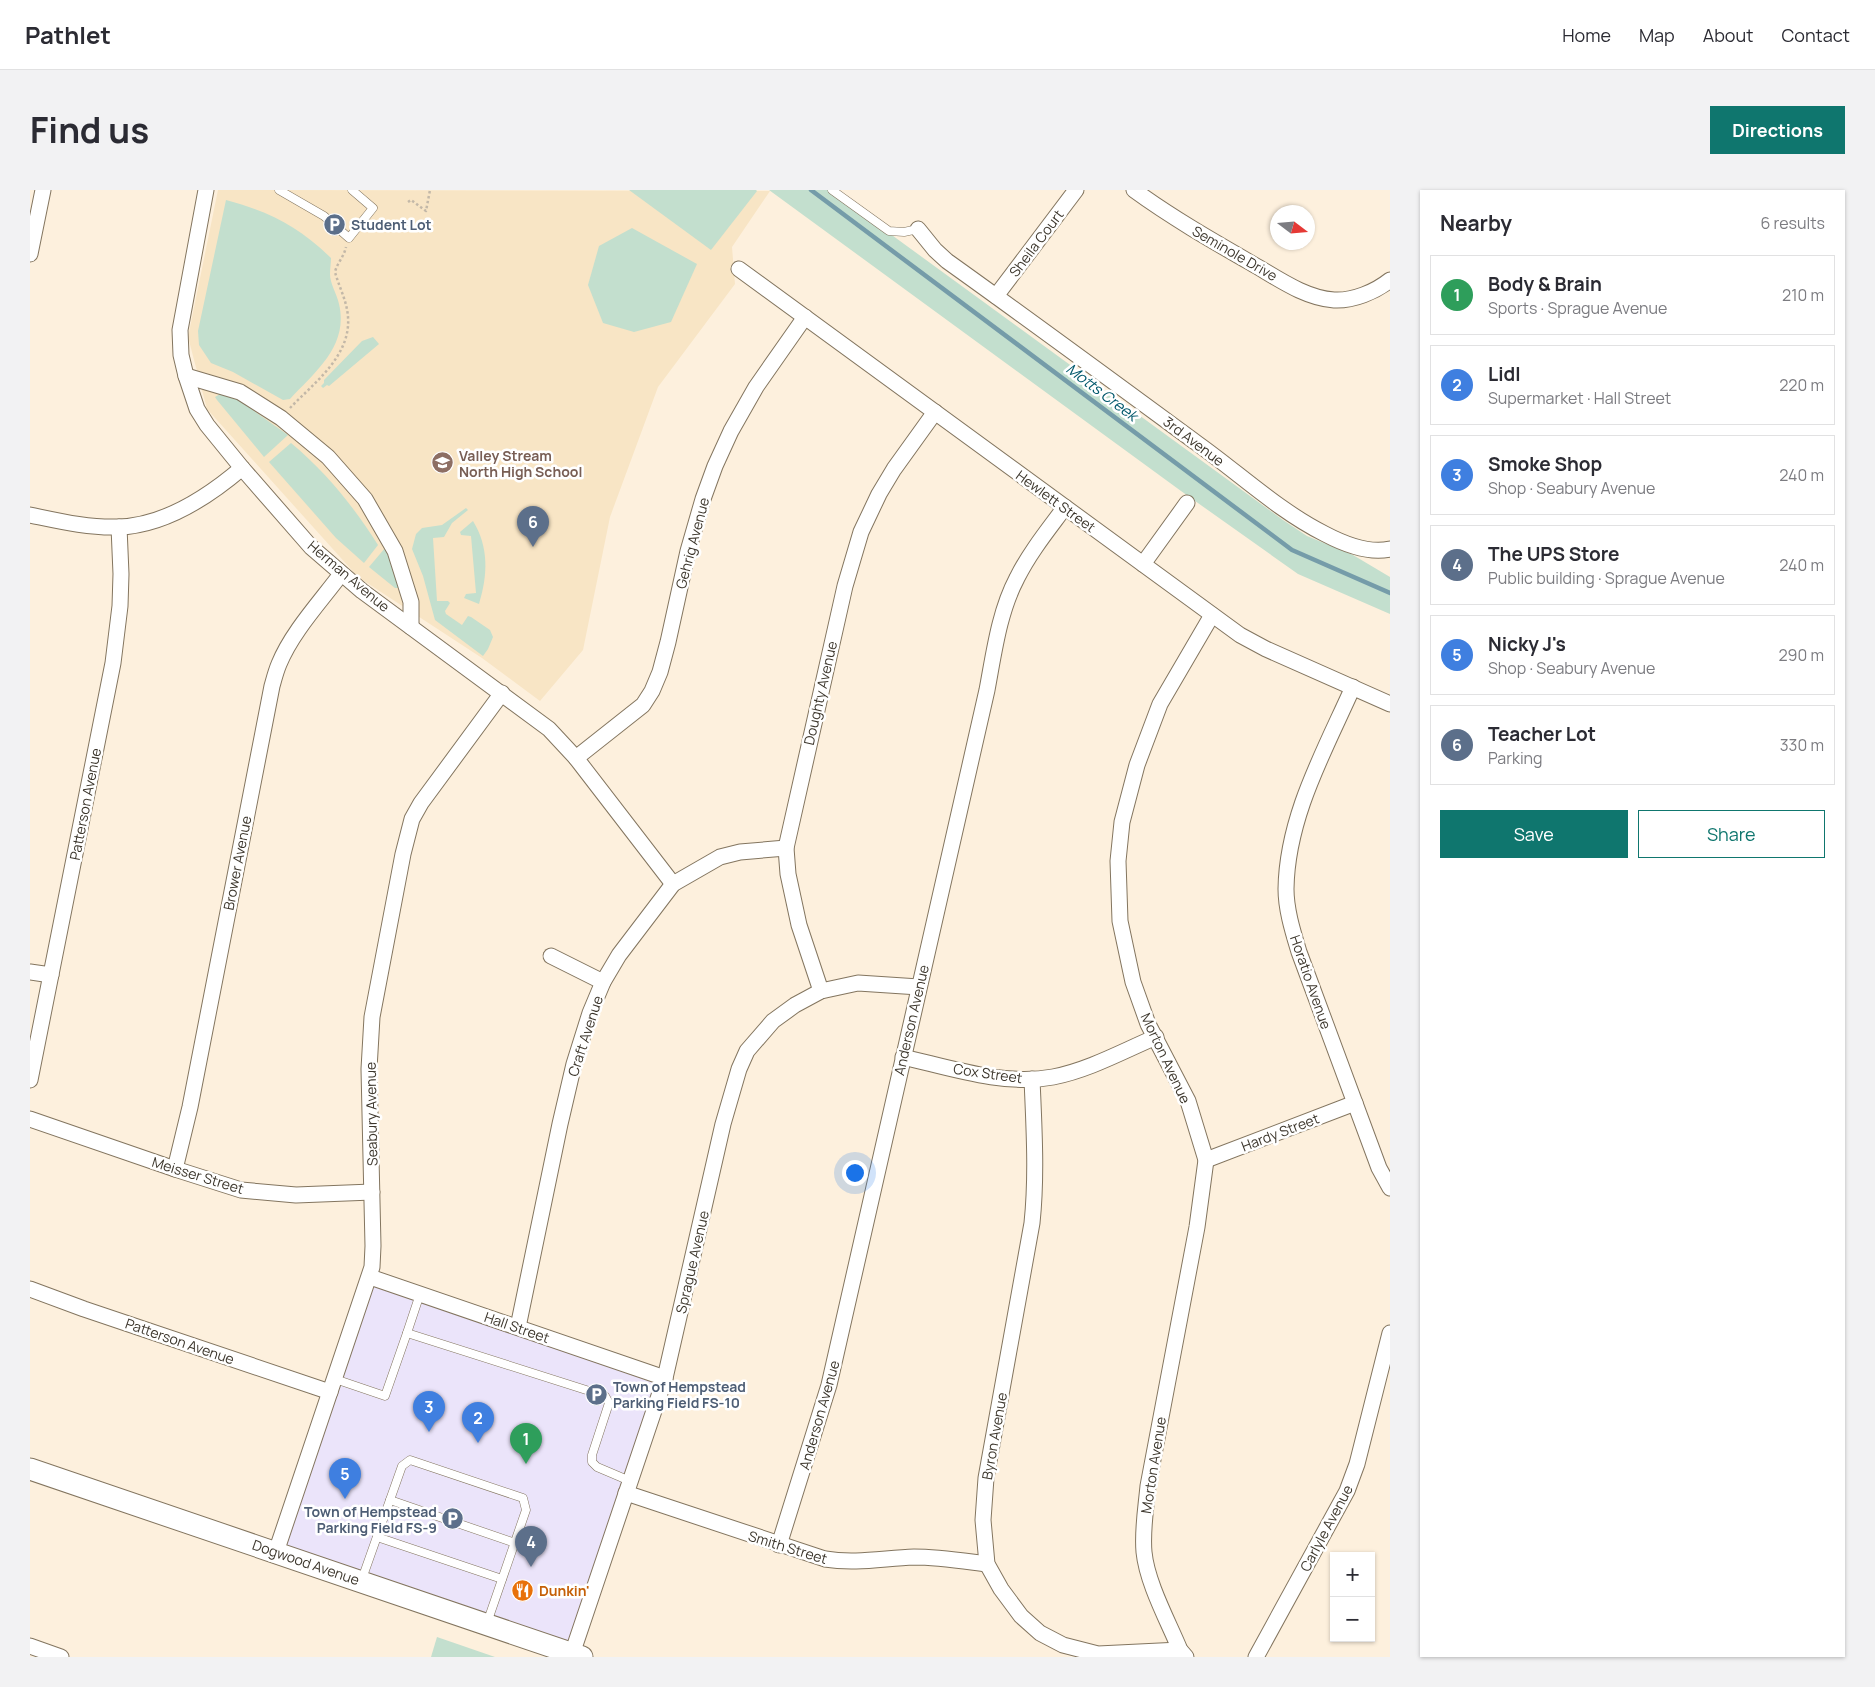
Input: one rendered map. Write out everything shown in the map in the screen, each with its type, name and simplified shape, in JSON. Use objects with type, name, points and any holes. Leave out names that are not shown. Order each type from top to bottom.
[{"type":"street","points":[[30,254],[43,190]]},
{"type":"street","name":"Herman Avenue","points":[[206,190],[180,330],[186,376],[197,409],[207,426],[311,547],[341,574],[549,729],[576,758],[673,884]]},
{"type":"street","name":"Sheila Court","points":[[996,296],[1076,190]]},
{"type":"street","name":"Seminole Drive","points":[[1141,192],[1186,226],[1296,289],[1318,297],[1343,300],[1368,294],[1390,280]]},
{"type":"street","name":"3rd Avenue","points":[[918,229],[935,250],[947,261],[1200,445],[1292,515],[1324,534],[1346,544],[1365,550],[1390,549]]},
{"type":"street","name":"Hewlett Street","points":[[739,269],[1240,635],[1266,649],[1390,704]]},
{"type":"street","name":"Gehrig Avenue","points":[[576,758],[643,706],[652,691],[660,672],[668,642],[688,551],[715,466],[731,431],[756,387],[805,317]]},
{"type":"street","points":[[186,376],[240,392],[280,418],[328,457],[364,499],[395,551],[411,602],[411,627]]},
{"type":"street","name":"Doughty Avenue","points":[[822,991],[799,925],[791,891],[786,848],[845,586],[862,532],[879,494],[894,469],[935,412]]},
{"type":"street","points":[[30,515],[70,523],[119,527],[144,523],[181,509],[221,486],[242,468]]},
{"type":"street","points":[[1143,564],[1187,503]]},
{"type":"street","name":"Anderson Avenue","points":[[779,1545],[829,1386],[999,630],[1021,571],[1065,507]]},
{"type":"street","name":"Patterson Avenue","points":[[30,1080],[113,663],[121,590],[119,527]]},
{"type":"street","name":"Brower Avenue","points":[[175,1169],[190,1107],[272,686],[285,651],[341,574]]},
{"type":"street","name":"Morton Avenue","points":[[1183,1654],[1149,1574],[1144,1552],[1144,1518],[1148,1486],[1197,1227],[1206,1160],[1188,1101],[1148,1024],[1133,982],[1120,921],[1118,861],[1122,822],[1137,765],[1160,704],[1212,615]]},
{"type":"street","name":"Horatio Avenue","points":[[1353,688],[1303,801],[1290,843],[1286,890],[1290,921],[1299,952],[1379,1168],[1390,1188]]},
{"type":"street","name":"Seabury Avenue","points":[[276,1552],[370,1277],[373,1246],[369,1069],[372,1017],[402,854],[412,819],[421,803],[502,693]]},
{"type":"street","name":"Craft Avenue","points":[[518,1327],[574,1064],[590,1013],[603,982],[619,954],[673,884],[720,857],[740,852],[786,848]]},
{"type":"street","points":[[551,956],[603,982]]},
{"type":"street","points":[[30,972],[51,975]]},
{"type":"street","name":"Sprague Avenue","points":[[575,1656],[628,1487],[665,1378],[723,1124],[739,1068],[747,1051],[773,1021],[795,1005],[822,991],[858,983],[919,986]]},
{"type":"street","name":"Cox Street","points":[[903,1058],[986,1076],[1032,1079],[1054,1077],[1073,1072],[1156,1037]]},
{"type":"street","name":"Byron Avenue","points":[[1032,1079],[1035,1191],[1032,1223],[986,1478],[983,1520],[987,1564],[1021,1616],[1040,1633],[1054,1640],[1098,1654],[1183,1654]]},
{"type":"street","name":"Hardy Street","points":[[1206,1160],[1355,1103]]},
{"type":"street","name":"Meisser Street","points":[[30,1120],[241,1190],[296,1195],[372,1192]]},
{"type":"street","name":"Hall Street","points":[[370,1277],[665,1378]]},
{"type":"street","name":"Patterson Avenue","points":[[30,1289],[84,1309],[333,1385]]},
{"type":"street","name":"Carlyle Avenue","points":[[1256,1657],[1347,1491],[1357,1464],[1390,1333]]},
{"type":"street","name":"Dogwood Avenue","points":[[30,1469],[575,1656]]},
{"type":"street","name":"Smith Street","points":[[628,1487],[779,1545],[825,1559],[838,1561],[878,1561],[914,1557],[987,1564]]},
{"type":"street","points":[[30,1646],[61,1657]]},
{"type":"lane","points":[[279,190],[324,216],[348,238],[372,208],[352,190]]},
{"type":"lane","points":[[832,190],[890,231],[904,232],[918,229]]},
{"type":"lane","points":[[333,1385],[385,1396],[420,1294]]},
{"type":"lane","points":[[407,1333],[605,1396],[609,1403],[592,1455],[592,1462],[628,1487]]},
{"type":"lane","points":[[361,1581],[402,1466],[410,1460],[523,1498],[526,1510],[486,1624]]},
{"type":"lane","points":[[390,1500],[515,1543]]},
{"type":"lane","points":[[376,1537],[502,1579]]},
{"type":"path","points":[[408,202],[411,200],[426,210],[430,190]]},
{"type":"path","points":[[280,418],[338,358],[344,345],[348,317],[335,272],[337,265],[344,257],[348,238]]},
{"type":"shaded area","name":"Valley Stream North High School","points":[[218,190],[770,191],[732,247],[735,284],[658,387],[610,517],[583,650],[540,701],[482,658],[358,577],[207,409],[188,337]]},
{"type":"shaded area","points":[[370,1277],[663,1377],[572,1648],[277,1547]]},
{"type":"green space","points":[[629,190],[756,190],[757,191],[711,250]]},
{"type":"green space","points":[[769,190],[830,190],[1283,520],[1307,536],[1353,555],[1390,577],[1390,614],[1298,574],[1181,491]]},
{"type":"green space","points":[[226,200],[270,215],[283,222],[319,247],[331,258],[330,278],[337,296],[341,319],[339,333],[328,357],[290,399],[283,400],[233,372],[211,363],[199,345],[198,331]]},
{"type":"green space","points":[[632,228],[697,264],[671,322],[634,332],[603,323],[588,285],[599,246]]},
{"type":"green space","points":[[373,337],[379,344],[329,386],[327,385],[323,388],[321,386],[324,380],[362,341]]},
{"type":"green space","points":[[222,393],[233,396],[288,435],[264,457],[215,397]]},
{"type":"green space","points":[[291,443],[339,491],[378,545],[364,563],[336,538],[269,462]]},
{"type":"green space","points":[[466,508],[468,510],[452,523],[444,537],[433,538],[437,601],[448,601],[450,603],[445,611],[446,614],[462,625],[468,616],[490,630],[493,637],[483,656],[435,620],[423,576],[412,549],[416,534],[422,528],[442,525]]},
{"type":"green space","points":[[473,521],[482,541],[485,561],[484,582],[479,604],[464,598],[466,594],[476,593],[471,536],[461,535],[460,532]]},
{"type":"green space","points":[[385,548],[402,580],[399,588],[395,588],[369,567]]},
{"type":"green space","points":[[437,1637],[495,1657],[431,1657]]},
{"type":"waterway","name":"Motts Creek","points":[[811,190],[1292,550],[1390,593]]},
{"type":"place","name":"Student Lot","points":[[335,224]]},
{"type":"place","name":"Valley Stream North High School","points":[[443,463]]},
{"type":"place","name":"Teacher Lot","points":[[533,547]]},
{"type":"place","name":"Town of Hempstead Parking Field FS-10","points":[[597,1394]]},
{"type":"place","name":"Smoke Shop","points":[[429,1432]]},
{"type":"place","name":"Lidl","points":[[478,1443]]},
{"type":"place","name":"Body & Brain","points":[[526,1464]]},
{"type":"place","name":"Nicky J's","points":[[345,1499]]},
{"type":"place","name":"Town of Hempstead Parking Field FS-9","points":[[453,1519]]},
{"type":"place","name":"The UPS Store","points":[[531,1567]]},
{"type":"place","name":"Dunkin'","points":[[523,1590]]}]
